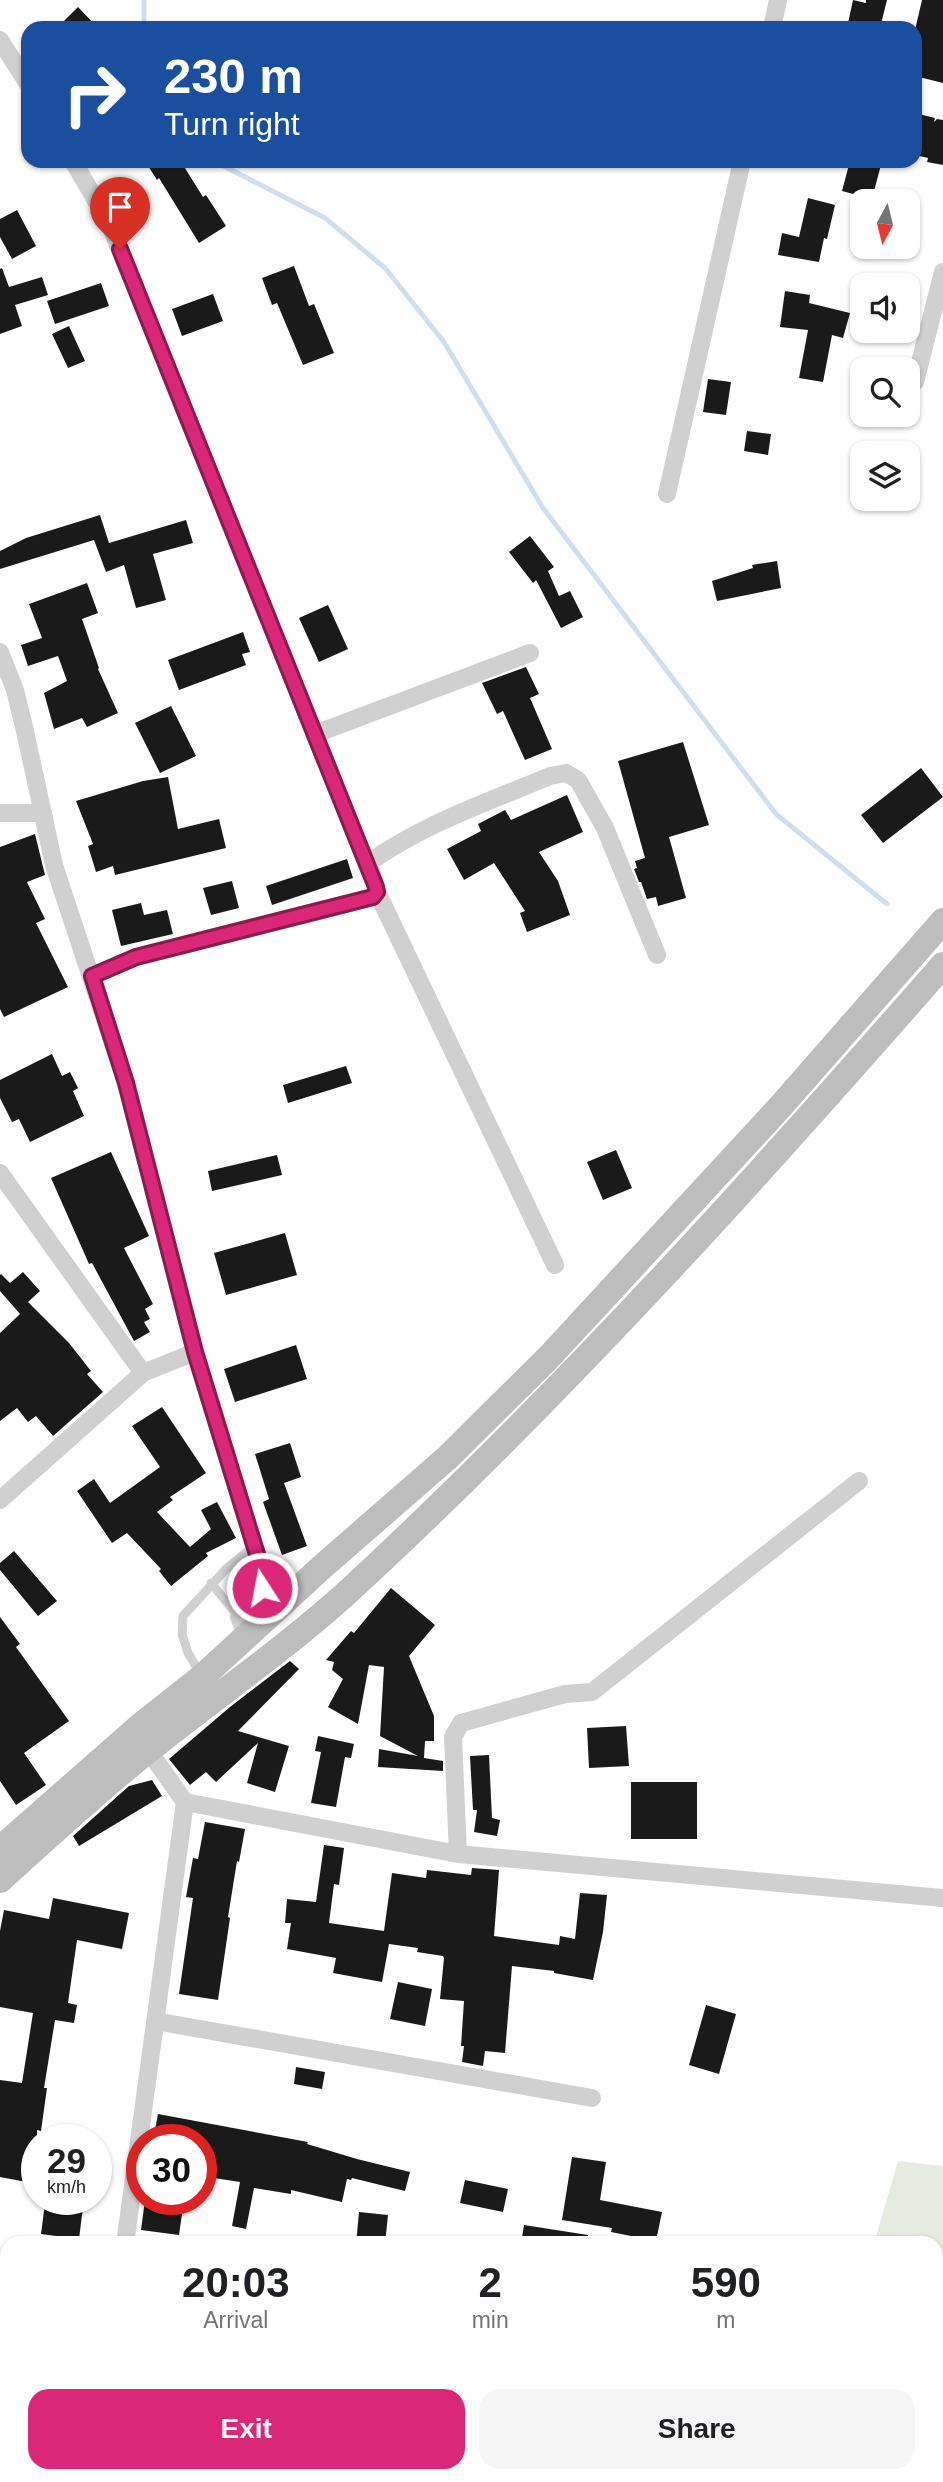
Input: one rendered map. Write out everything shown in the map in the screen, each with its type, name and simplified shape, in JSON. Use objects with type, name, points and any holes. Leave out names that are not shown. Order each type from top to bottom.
[{"type":"main road","points":[[0,1849],[140,1726],[202,1677],[242,1626],[447,1458],[549,1357],[780,1107],[943,921]]},
{"type":"main road","points":[[0,1880],[148,1750],[254,1671],[348,1591],[467,1479],[570,1377],[802,1126],[943,965]]},
{"type":"street","points":[[774,21],[778,0]]},
{"type":"street","points":[[0,40],[21,73]]},
{"type":"street","points":[[77,168],[110,225],[377,892],[555,1265]]},
{"type":"street","points":[[667,494],[740,168]]},
{"type":"street","points":[[920,362],[943,272]]},
{"type":"street","points":[[0,652],[15,690],[54,865],[126,1083],[195,1352],[263,1574],[262,1588],[244,1607],[242,1626]]},
{"type":"street","points":[[315,734],[530,653]]},
{"type":"street","points":[[368,864],[432,825],[550,776],[566,773],[578,780],[605,828],[657,955]]},
{"type":"street","points":[[0,813],[43,813]]},
{"type":"street","points":[[92,976],[136,957],[373,897],[377,892]]},
{"type":"street","points":[[0,1173],[143,1373]]},
{"type":"street","points":[[0,1500],[143,1373],[195,1352]]},
{"type":"street","points":[[458,1854],[453,1737],[461,1723],[565,1694],[592,1692],[859,1481]]},
{"type":"street","points":[[126,2236],[185,1802],[148,1750]]},
{"type":"street","points":[[185,1802],[458,1854],[943,1898]]},
{"type":"street","points":[[155,2021],[592,2098]]},
{"type":"lane","points":[[202,1677],[188,1653],[182,1634],[183,1616],[211,1583],[253,1547]]},
{"type":"lane","points":[[211,1583],[242,1626]]},
{"type":"shaded area","points":[[898,2161],[943,2166],[943,2236],[876,2236]]},
{"type":"building","points":[[853,0],[866,3],[866,0],[887,0],[882,21],[848,21]]},
{"type":"building","points":[[922,0],[943,0],[943,83],[922,78],[922,21],[917,21]]},
{"type":"building","points":[[78,7],[91,21],[64,21]]},
{"type":"building","points":[[922,115],[935,118],[934,122],[937,119],[943,120],[943,165],[927,162],[928,158],[922,157]]},
{"type":"building","points":[[149,168],[185,168],[226,226],[199,243],[159,178],[157,180]]},
{"type":"building","points":[[848,168],[880,168],[875,189],[850,189],[850,193],[842,191]]},
{"type":"building","points":[[808,198],[835,205],[819,262],[778,255],[782,233],[799,237]]},
{"type":"building","points":[[17,210],[36,246],[12,259],[0,237],[0,219]]},
{"type":"building","points":[[294,266],[309,306],[314,304],[334,353],[303,365],[277,303],[272,305],[262,278]]},
{"type":"building","points":[[2,268],[9,287],[42,277],[48,295],[15,305],[22,326],[0,334],[0,269]]},
{"type":"building","points":[[101,283],[109,306],[55,324],[47,301]]},
{"type":"building","points":[[785,291],[810,295],[809,303],[850,313],[843,338],[832,335],[823,382],[799,378],[808,330],[780,327]]},
{"type":"building","points":[[213,294],[223,321],[182,336],[172,309]]},
{"type":"building","points":[[69,326],[85,361],[68,368],[52,334]]},
{"type":"building","points":[[708,379],[731,382],[726,415],[703,412]]},
{"type":"building","points":[[747,431],[771,434],[768,455],[744,451]]},
{"type":"building","points":[[100,515],[109,543],[186,520],[193,543],[153,554],[166,600],[136,608],[124,565],[106,572],[94,540],[0,569],[0,551],[26,538]]},
{"type":"building","points":[[530,536],[554,567],[548,571],[559,596],[570,591],[583,617],[561,628],[536,580],[533,583],[509,552]]},
{"type":"building","points":[[777,561],[781,588],[717,601],[712,581],[753,568],[752,565]]},
{"type":"building","points":[[87,583],[98,613],[82,619],[98,669],[118,713],[87,727],[82,718],[54,729],[44,693],[67,681],[58,656],[28,666],[21,645],[42,638],[29,604]]},
{"type":"building","points":[[328,605],[348,649],[319,662],[299,618]]},
{"type":"building","points":[[243,632],[250,652],[242,654],[246,665],[179,690],[168,660]]},
{"type":"building","points":[[526,667],[539,694],[530,698],[552,749],[525,760],[503,711],[497,714],[482,683]]},
{"type":"building","points":[[171,706],[196,756],[160,773],[135,723]]},
{"type":"building","points":[[683,742],[709,825],[669,837],[686,898],[658,906],[656,897],[647,899],[634,869],[637,868],[635,861],[645,858],[618,761]]},
{"type":"building","points":[[921,768],[943,797],[883,843],[861,815]]},
{"type":"building","points":[[168,777],[178,829],[219,819],[226,848],[115,875],[113,866],[96,872],[88,846],[93,844],[76,801],[143,781]]},
{"type":"building","points":[[567,795],[583,832],[539,852],[558,881],[570,915],[527,932],[520,913],[525,911],[494,863],[464,880],[447,849],[481,831],[478,824],[505,810],[511,820]]},
{"type":"building","points":[[35,834],[45,875],[27,882],[45,919],[36,923],[68,987],[4,1017],[0,1009],[0,847]]},
{"type":"building","points":[[347,859],[353,878],[272,905],[266,886]]},
{"type":"building","points":[[232,881],[239,908],[211,915],[203,888]]},
{"type":"building","points":[[141,903],[144,915],[167,910],[173,934],[121,946],[112,910]]},
{"type":"building","points":[[52,1054],[62,1076],[70,1072],[78,1088],[73,1091],[84,1116],[30,1142],[19,1119],[12,1122],[0,1098],[0,1080]]},
{"type":"building","points":[[346,1066],[352,1083],[288,1103],[283,1085]]},
{"type":"building","points":[[616,1150],[632,1188],[603,1200],[587,1162]]},
{"type":"building","points":[[111,1152],[149,1236],[124,1248],[153,1304],[145,1309],[150,1319],[144,1322],[150,1332],[134,1341],[92,1263],[89,1264],[51,1178]]},
{"type":"building","points":[[277,1155],[282,1175],[212,1191],[208,1171]]},
{"type":"building","points":[[285,1233],[297,1275],[226,1295],[214,1253]]},
{"type":"building","points":[[23,1272],[40,1291],[28,1302],[69,1343],[91,1371],[87,1374],[103,1392],[53,1436],[36,1416],[28,1422],[17,1408],[0,1421],[0,1333],[20,1314],[0,1291],[0,1275],[10,1283]]},
{"type":"building","points":[[296,1345],[307,1379],[235,1402],[224,1369]]},
{"type":"building","points":[[162,1407],[206,1473],[170,1497],[173,1500],[157,1512],[190,1547],[211,1529],[201,1510],[217,1502],[236,1538],[206,1553],[208,1556],[171,1586],[159,1571],[161,1569],[127,1533],[112,1543],[77,1491],[94,1479],[110,1503],[160,1467],[132,1426]]},
{"type":"building","points":[[290,1443],[301,1477],[284,1483],[307,1546],[282,1555],[263,1502],[269,1499],[255,1454]]},
{"type":"building","points":[[14,1551],[57,1601],[38,1616],[0,1570],[0,1563]]},
{"type":"building","points":[[391,1588],[435,1625],[409,1656],[434,1716],[434,1741],[425,1741],[424,1758],[443,1761],[443,1771],[378,1767],[379,1749],[418,1756],[380,1736],[384,1667],[369,1665],[358,1724],[328,1707],[343,1679],[332,1670],[334,1662],[326,1660],[351,1631],[354,1633]]},
{"type":"building","points":[[0,1617],[20,1644],[16,1647],[69,1721],[24,1753],[46,1785],[16,1805],[0,1781]]},
{"type":"building","points":[[290,1661],[299,1669],[238,1731],[289,1746],[275,1792],[247,1783],[258,1743],[216,1782],[206,1772],[190,1785],[169,1759]]},
{"type":"building","points":[[626,1726],[629,1766],[589,1768],[587,1728]]},
{"type":"building","points":[[318,1736],[354,1744],[351,1758],[345,1757],[336,1807],[311,1803],[321,1752],[315,1751]]},
{"type":"building","points":[[489,1755],[492,1818],[500,1820],[497,1836],[474,1832],[477,1810],[473,1810],[470,1756]]},
{"type":"building","points":[[152,1780],[162,1796],[79,1846],[73,1836],[129,1786]]},
{"type":"building","points":[[631,1782],[697,1782],[697,1839],[631,1839]]},
{"type":"building","points":[[205,1822],[245,1829],[228,1917],[230,1918],[218,2000],[179,1994],[193,1898],[186,1897],[193,1858],[198,1859]]},
{"type":"building","points":[[324,1845],[344,1848],[339,1885],[334,1884],[329,1923],[384,1931],[392,1873],[426,1878],[427,1870],[471,1875],[472,1868],[499,1870],[494,1936],[559,1945],[560,1936],[575,1939],[580,1893],[607,1895],[593,1980],[554,1971],[512,1966],[505,2053],[485,2051],[483,2066],[462,2062],[464,2001],[440,1999],[443,1956],[417,1952],[418,1948],[389,1944],[382,1982],[333,1973],[336,1958],[287,1949],[291,1923],[285,1923],[287,1899],[316,1902]]},
{"type":"building","points":[[53,1898],[129,1913],[122,1949],[77,1940],[68,2003],[77,2005],[74,2023],[55,2020],[44,2088],[47,2088],[42,2124],[21,2124],[21,2181],[0,2177],[0,2080],[22,2083],[33,2013],[0,2007],[0,1931],[4,1910],[49,1919]]},
{"type":"building","points":[[398,1982],[432,1989],[425,2026],[390,2019]]},
{"type":"building","points":[[706,2005],[736,2014],[719,2074],[689,2065]]},
{"type":"building","points":[[296,2067],[325,2072],[322,2089],[294,2084]]},
{"type":"building","points":[[158,2114],[212,2124],[156,2124]]},
{"type":"building","points":[[217,2125],[308,2142],[307,2144],[357,2159],[410,2172],[405,2191],[347,2179],[342,2202],[291,2190],[291,2194],[254,2188],[246,2229],[232,2226],[240,2182],[217,2178]]},
{"type":"building","points":[[572,2157],[606,2162],[600,2200],[662,2212],[657,2236],[631,2236],[611,2232],[612,2228],[562,2220]]},
{"type":"building","points":[[465,2180],[508,2189],[503,2212],[460,2203]]},
{"type":"building","points":[[359,2212],[388,2215],[386,2236],[357,2236]]},
{"type":"building","points":[[43,2215],[82,2215],[79,2236],[41,2234]]},
{"type":"building","points":[[143,2215],[182,2215],[179,2235],[141,2230]]},
{"type":"building","points":[[524,2225],[588,2235],[588,2236],[522,2236]]},
{"type":"waterway","points":[[144,0],[144,21]]},
{"type":"waterway","points":[[228,168],[325,218],[385,268],[444,342],[543,508],[776,814],[887,904]]},
{"type":"route","points":[[120,249],[377,892],[373,897],[136,957],[92,976],[126,1083],[195,1352],[263,1574],[262,1588]]}]
